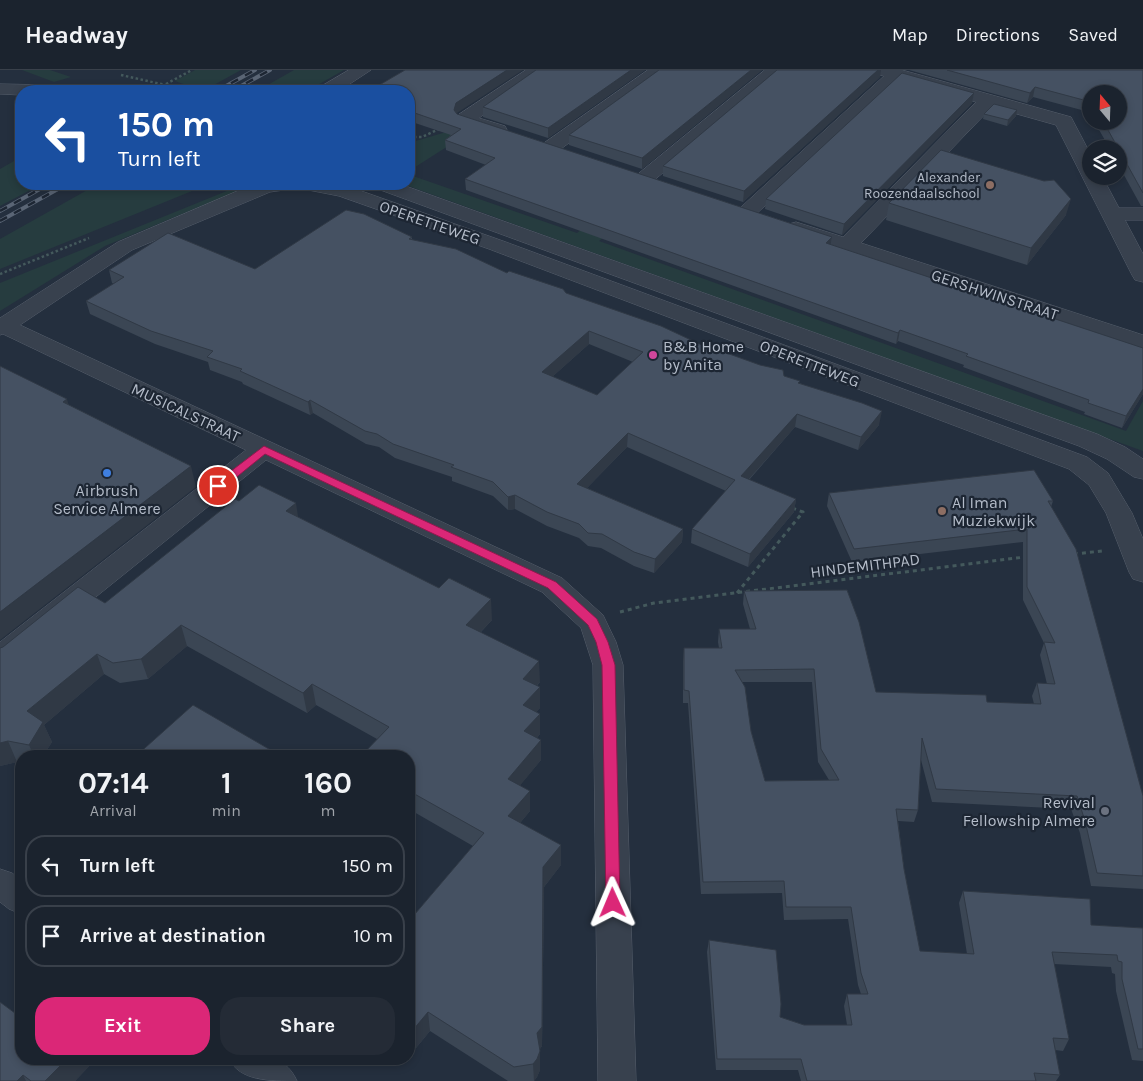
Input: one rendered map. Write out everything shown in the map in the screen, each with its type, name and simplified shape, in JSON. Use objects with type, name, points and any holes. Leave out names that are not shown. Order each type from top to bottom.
[{"type":"street","points":[[336,85],[362,70]]},
{"type":"street","points":[[465,118],[538,70]]},
{"type":"street","points":[[465,118],[543,144],[660,70]]},
{"type":"street","points":[[645,178],[776,70]]},
{"type":"street","points":[[889,72],[1064,121],[1082,156]]},
{"type":"street","name":"GERSHWINSTRAAT","points":[[889,72],[754,214],[1143,343]]},
{"type":"street","points":[[13,73],[43,85]]},
{"type":"street","points":[[0,89],[15,89]]},
{"type":"street","points":[[847,245],[988,100]]},
{"type":"street","points":[[1097,185],[1143,274]]},
{"type":"street","points":[[2,327],[125,246],[257,190]]},
{"type":"street","name":"OPERETTEWEG","points":[[338,190],[496,245],[1078,463],[1099,479],[1119,512],[1143,572]]},
{"type":"street","points":[[399,190],[1088,440],[1116,453],[1143,471]]},
{"type":"street","points":[[1112,214],[1143,214]]},
{"type":"street","name":"MUSICALSTRAAT","points":[[2,327],[552,585],[592,622],[602,642],[608,665],[617,1081]]},
{"type":"street","points":[[0,658],[264,450]]},
{"type":"street","points":[[0,884],[15,894]]},
{"type":"street","points":[[255,1065],[278,1081]]},
{"type":"path","points":[[166,84],[192,70]]},
{"type":"path","points":[[117,74],[170,85]]},
{"type":"path","points":[[415,136],[422,137],[465,118]]},
{"type":"path","points":[[736,593],[803,512],[785,505]]},
{"type":"path","points":[[1066,554],[1135,549]]},
{"type":"path","name":"HINDEMITHPAD","points":[[592,622],[654,603],[1028,557]]},
{"type":"green space","points":[[22,70],[50,70],[71,77],[54,82]]},
{"type":"green space","points":[[195,70],[241,70],[214,85],[186,85],[175,81]]},
{"type":"green space","points":[[294,70],[344,70],[318,85],[268,85]]},
{"type":"green space","points":[[453,130],[467,134],[415,167],[415,141]]},
{"type":"green space","points":[[15,160],[15,190],[31,190],[0,206],[0,169]]},
{"type":"green space","points":[[415,177],[577,233],[632,188],[652,196],[599,241],[1126,431],[1143,401],[1143,451],[415,188]]},
{"type":"green space","points":[[87,190],[195,190],[0,269],[0,239]]},
{"type":"green space","points":[[229,190],[240,190],[105,246],[0,311],[0,283]]},
{"type":"building","points":[[405,70],[507,70],[456,103],[454,110],[457,114],[832,237],[826,243],[1143,348],[1143,389],[1126,416],[1088,403],[1089,400],[966,356],[968,354],[900,330],[898,333],[465,179],[495,158],[445,140],[461,129],[415,113],[415,85],[379,85]]},
{"type":"building","points":[[536,70],[631,70],[548,128],[483,107]]},
{"type":"building","points":[[659,70],[751,70],[642,158],[569,135]]},
{"type":"building","points":[[777,70],[878,70],[744,191],[663,166]]},
{"type":"building","points":[[947,70],[1143,70],[1143,193],[1127,164],[1127,140],[1114,140],[1108,130],[1128,130],[1128,85],[1082,85],[1082,100],[1035,87],[1030,93]]},
{"type":"building","points":[[902,73],[974,93],[844,224],[766,199]]},
{"type":"building","points":[[994,104],[1017,110],[1008,120],[984,114]]},
{"type":"building","points":[[941,150],[1044,181],[1054,180],[1071,199],[1031,248],[889,203]]},
{"type":"building","points":[[346,210],[364,214],[412,237],[409,239],[456,249],[507,273],[509,271],[563,289],[566,293],[661,326],[719,353],[721,351],[760,365],[783,370],[784,376],[800,381],[798,383],[882,411],[861,437],[797,414],[741,476],[796,499],[750,554],[692,529],[735,480],[628,433],[577,484],[683,529],[655,559],[634,552],[602,534],[588,533],[579,524],[547,512],[515,495],[508,497],[493,482],[451,467],[454,465],[393,444],[377,434],[365,431],[310,400],[308,402],[240,371],[242,369],[207,357],[213,351],[151,331],[86,301],[124,277],[109,270],[168,233],[255,269]],"holes":[[[589,331],[643,352],[597,395],[542,372]]]},
{"type":"building","points":[[0,366],[67,399],[63,402],[191,466],[0,612]]},
{"type":"building","points":[[1034,470],[1053,501],[1048,501],[1076,549],[1143,796],[1143,876],[1097,873],[1077,796],[936,789],[922,738],[918,810],[896,809],[904,869],[920,951],[974,954],[963,891],[1090,899],[1091,925],[1143,928],[1143,1049],[1138,1049],[1122,979],[1122,962],[1118,961],[1117,955],[1052,952],[1069,1039],[1053,1038],[1060,1075],[1034,1073],[1036,1081],[807,1081],[801,1059],[717,1059],[709,940],[776,950],[781,1004],[780,1017],[804,1025],[852,1025],[847,994],[868,994],[861,973],[851,907],[786,907],[784,881],[703,882],[689,691],[684,690],[684,648],[722,648],[719,629],[756,629],[744,591],[847,590],[859,622],[876,692],[986,695],[987,702],[1041,704],[1037,683],[1055,684],[1044,642],[1055,643],[1027,587],[1027,529],[854,549],[829,493]],"holes":[[[814,669],[821,749],[839,780],[765,781],[751,731],[745,687],[735,670]]]},
{"type":"building","points":[[259,485],[296,503],[286,511],[439,588],[449,578],[491,599],[466,625],[539,661],[523,679],[540,687],[523,705],[540,714],[524,731],[541,740],[508,779],[530,791],[508,816],[561,845],[543,867],[542,1027],[537,1033],[540,1051],[533,1064],[514,1067],[428,1012],[415,1028],[415,914],[484,833],[415,794],[415,750],[367,750],[389,727],[312,684],[303,693],[181,625],[141,659],[113,663],[97,654],[27,711],[43,722],[29,745],[8,741],[0,743],[0,648],[78,587],[105,603],[235,499],[239,501]]},
{"type":"building","points":[[193,705],[271,750],[143,750]]},
{"type":"building","points":[[0,1002],[15,1013],[15,1065],[61,1065],[45,1081],[31,1081],[23,1075],[17,1081],[0,1081]]},
{"type":"railway","points":[[228,85],[255,70]]},
{"type":"railway","points":[[243,85],[270,70]]},
{"type":"railway","points":[[0,211],[38,190]]},
{"type":"railway","points":[[0,221],[56,190]]},
{"type":"place","name":"Alexander Roozendaalschool","points":[[990,185]]},
{"type":"place","name":"B&B Home by Anita","points":[[653,355]]},
{"type":"place","name":"Airbrush Service Almere","points":[[107,473]]},
{"type":"place","name":"Al Iman Muziekwijk","points":[[942,511]]},
{"type":"place","name":"Revival Fellowship Almere","points":[[1105,811]]},
{"type":"route","points":[[218,486],[264,450],[552,585],[592,622],[602,642],[608,665],[613,903]]}]
